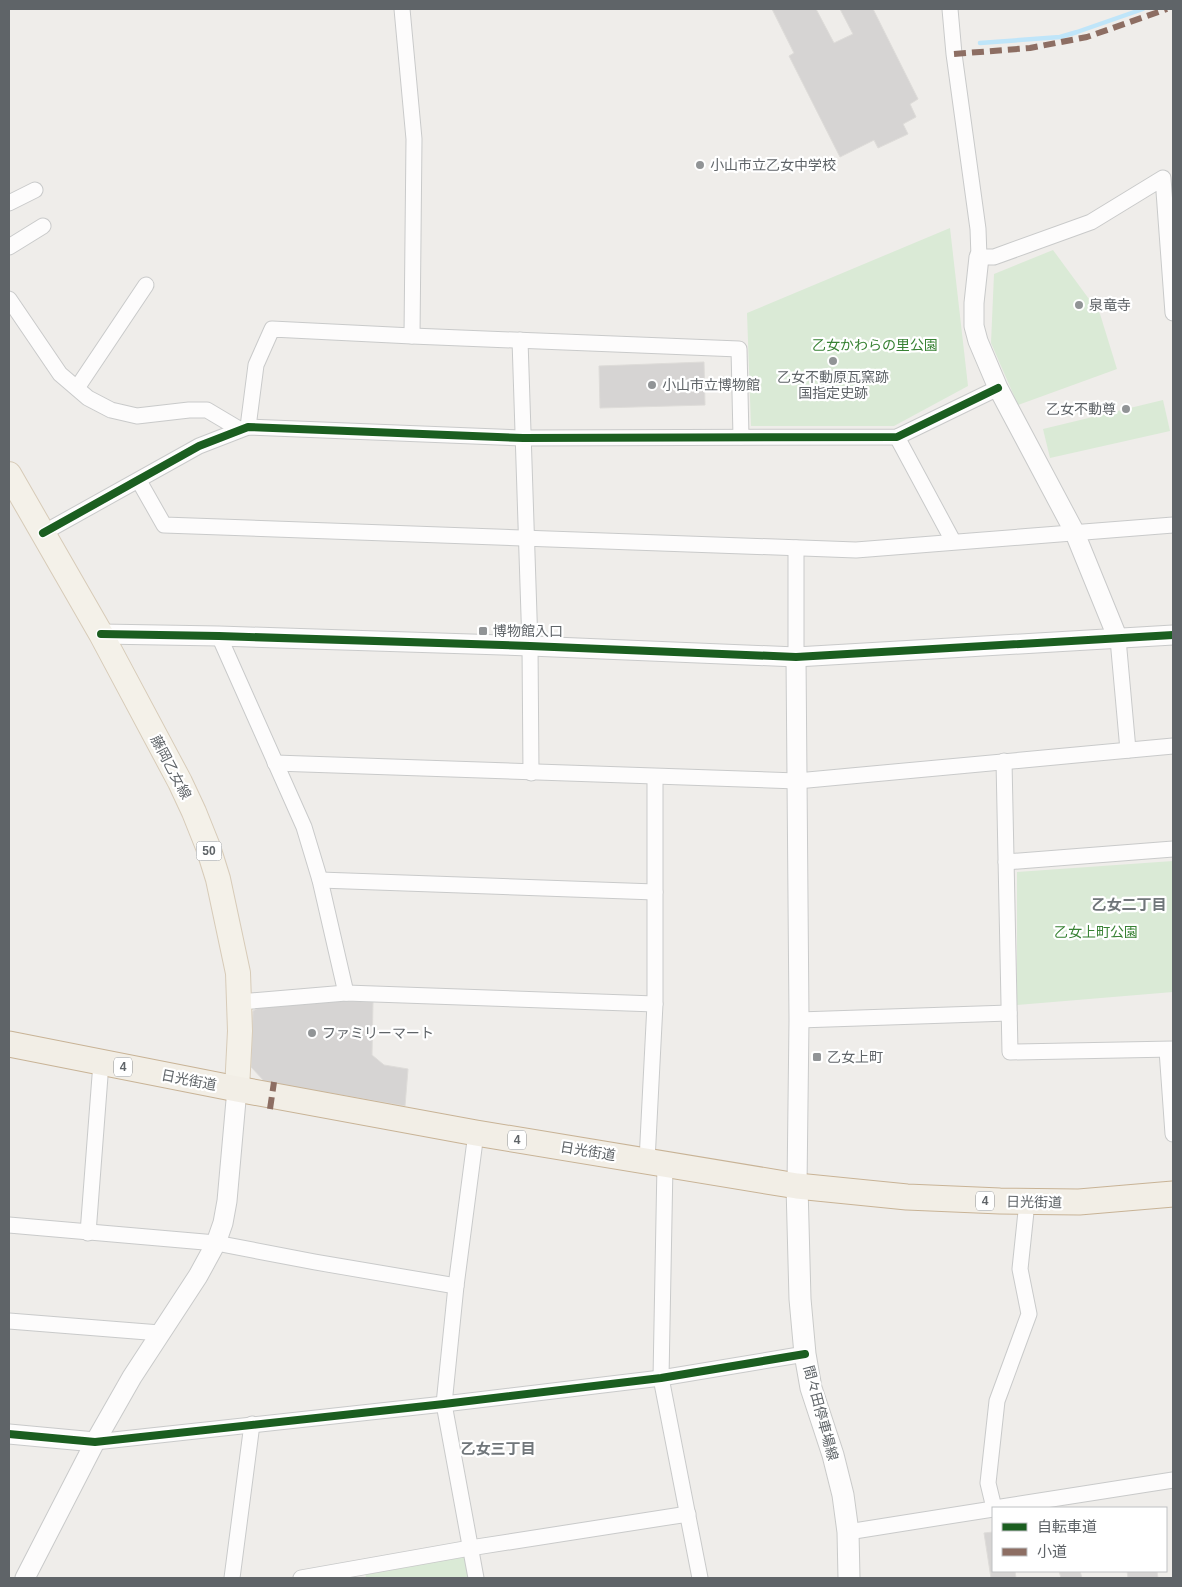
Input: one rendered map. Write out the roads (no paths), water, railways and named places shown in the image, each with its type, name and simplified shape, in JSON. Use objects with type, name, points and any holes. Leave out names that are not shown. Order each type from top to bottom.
[{"type":"highway","name":"日光街道","points":[[9,1044],[100,1063],[476,1133],[797,1186],[907,1197],[1027,1202],[1079,1202],[1173,1194]]},
{"type":"main road","name":"藤岡乙女線","points":[[9,474],[101,634],[194,812],[218,879],[238,973],[240,1002],[237,1089]]},
{"type":"main road","name":"間々田停車場線","points":[[797,1186],[800,1299],[805,1354],[811,1388],[833,1455],[843,1494],[848,1532],[849,1578]]},
{"type":"street","points":[[402,9],[414,139],[412,336]]},
{"type":"street","points":[[950,9],[954,54],[978,229],[979,257],[974,303],[974,326],[983,355],[998,388],[1074,531],[1118,639],[1128,750]]},
{"type":"street","points":[[979,257],[994,257],[1091,222],[1164,178],[1173,313]]},
{"type":"street","points":[[9,202],[34,190]]},
{"type":"street","points":[[9,247],[43,226]]},
{"type":"street","points":[[76,388],[146,285]]},
{"type":"street","points":[[9,299],[60,374],[88,398],[111,410],[137,416],[189,410],[207,410],[244,428]]},
{"type":"street","points":[[244,428],[256,365],[272,329],[739,349],[740,438]]},
{"type":"street","points":[[520,340],[530,646],[531,773]]},
{"type":"street","points":[[43,534],[199,446],[244,428],[523,438],[897,437],[998,388]]},
{"type":"street","points":[[897,437],[954,542]]},
{"type":"street","points":[[139,480],[164,525],[856,550],[1074,531],[1173,525]]},
{"type":"street","points":[[796,548],[799,1020],[797,1186]]},
{"type":"street","points":[[101,634],[530,646],[796,657],[1173,635]]},
{"type":"street","points":[[219,636],[304,827],[320,880],[346,993]]},
{"type":"street","points":[[275,763],[797,781],[1173,746]]},
{"type":"street","points":[[1004,761],[1010,1052],[1170,1050],[1173,1134]]},
{"type":"street","points":[[655,777],[656,1163],[660,1378],[700,1578]]},
{"type":"street","points":[[1006,862],[1173,849]]},
{"type":"street","points":[[320,880],[655,892]]},
{"type":"street","points":[[240,1002],[346,993],[656,1004]]},
{"type":"street","points":[[799,1020],[1009,1013]]},
{"type":"street","points":[[88,1233],[100,1063]]},
{"type":"street","points":[[25,1578],[95,1442],[132,1377],[198,1276],[216,1243],[223,1223],[227,1201],[237,1089]]},
{"type":"street","points":[[476,1133],[456,1286],[444,1404],[476,1578]]},
{"type":"street","points":[[994,1507],[988,1483],[997,1401],[1029,1314],[1020,1268],[1027,1202]]},
{"type":"street","points":[[9,1225],[216,1243],[456,1286]]},
{"type":"street","points":[[9,1321],[160,1333]]},
{"type":"street","points":[[9,1434],[95,1442],[444,1404],[660,1378],[805,1354]]},
{"type":"street","points":[[232,1578],[252,1424]]},
{"type":"street","points":[[1000,1507],[1173,1480]]},
{"type":"street","points":[[848,1532],[992,1508]]},
{"type":"street","points":[[301,1578],[357,1573],[470,1548],[688,1514]]},
{"type":"waterway","points":[[980,43],[1060,37],[1143,9]]},
{"type":"place","name":"小山市立乙女中学校","points":[[700,165]]},
{"type":"place","name":"泉竜寺","points":[[1079,305]]},
{"type":"place","name":"乙女不動原瓦窯跡 国指定史跡","points":[[833,361]]},
{"type":"place","name":"小山市立博物館","points":[[652,385]]},
{"type":"place","name":"乙女不動尊","points":[[1126,409]]},
{"type":"place","name":"博物館入口","points":[[483,631]]},
{"type":"place","name":"ファミリーマート","points":[[312,1033]]},
{"type":"place","name":"乙女上町","points":[[817,1057]]},
{"type":"district","name":"乙女二丁目","points":[[1129,905]]},
{"type":"district","name":"乙女三丁目","points":[[498,1449]]},
{"type":"park label","name":"乙女かわらの里公園","points":[[875,345]]},
{"type":"park label","name":"乙女上町公園","points":[[1096,932]]}]
